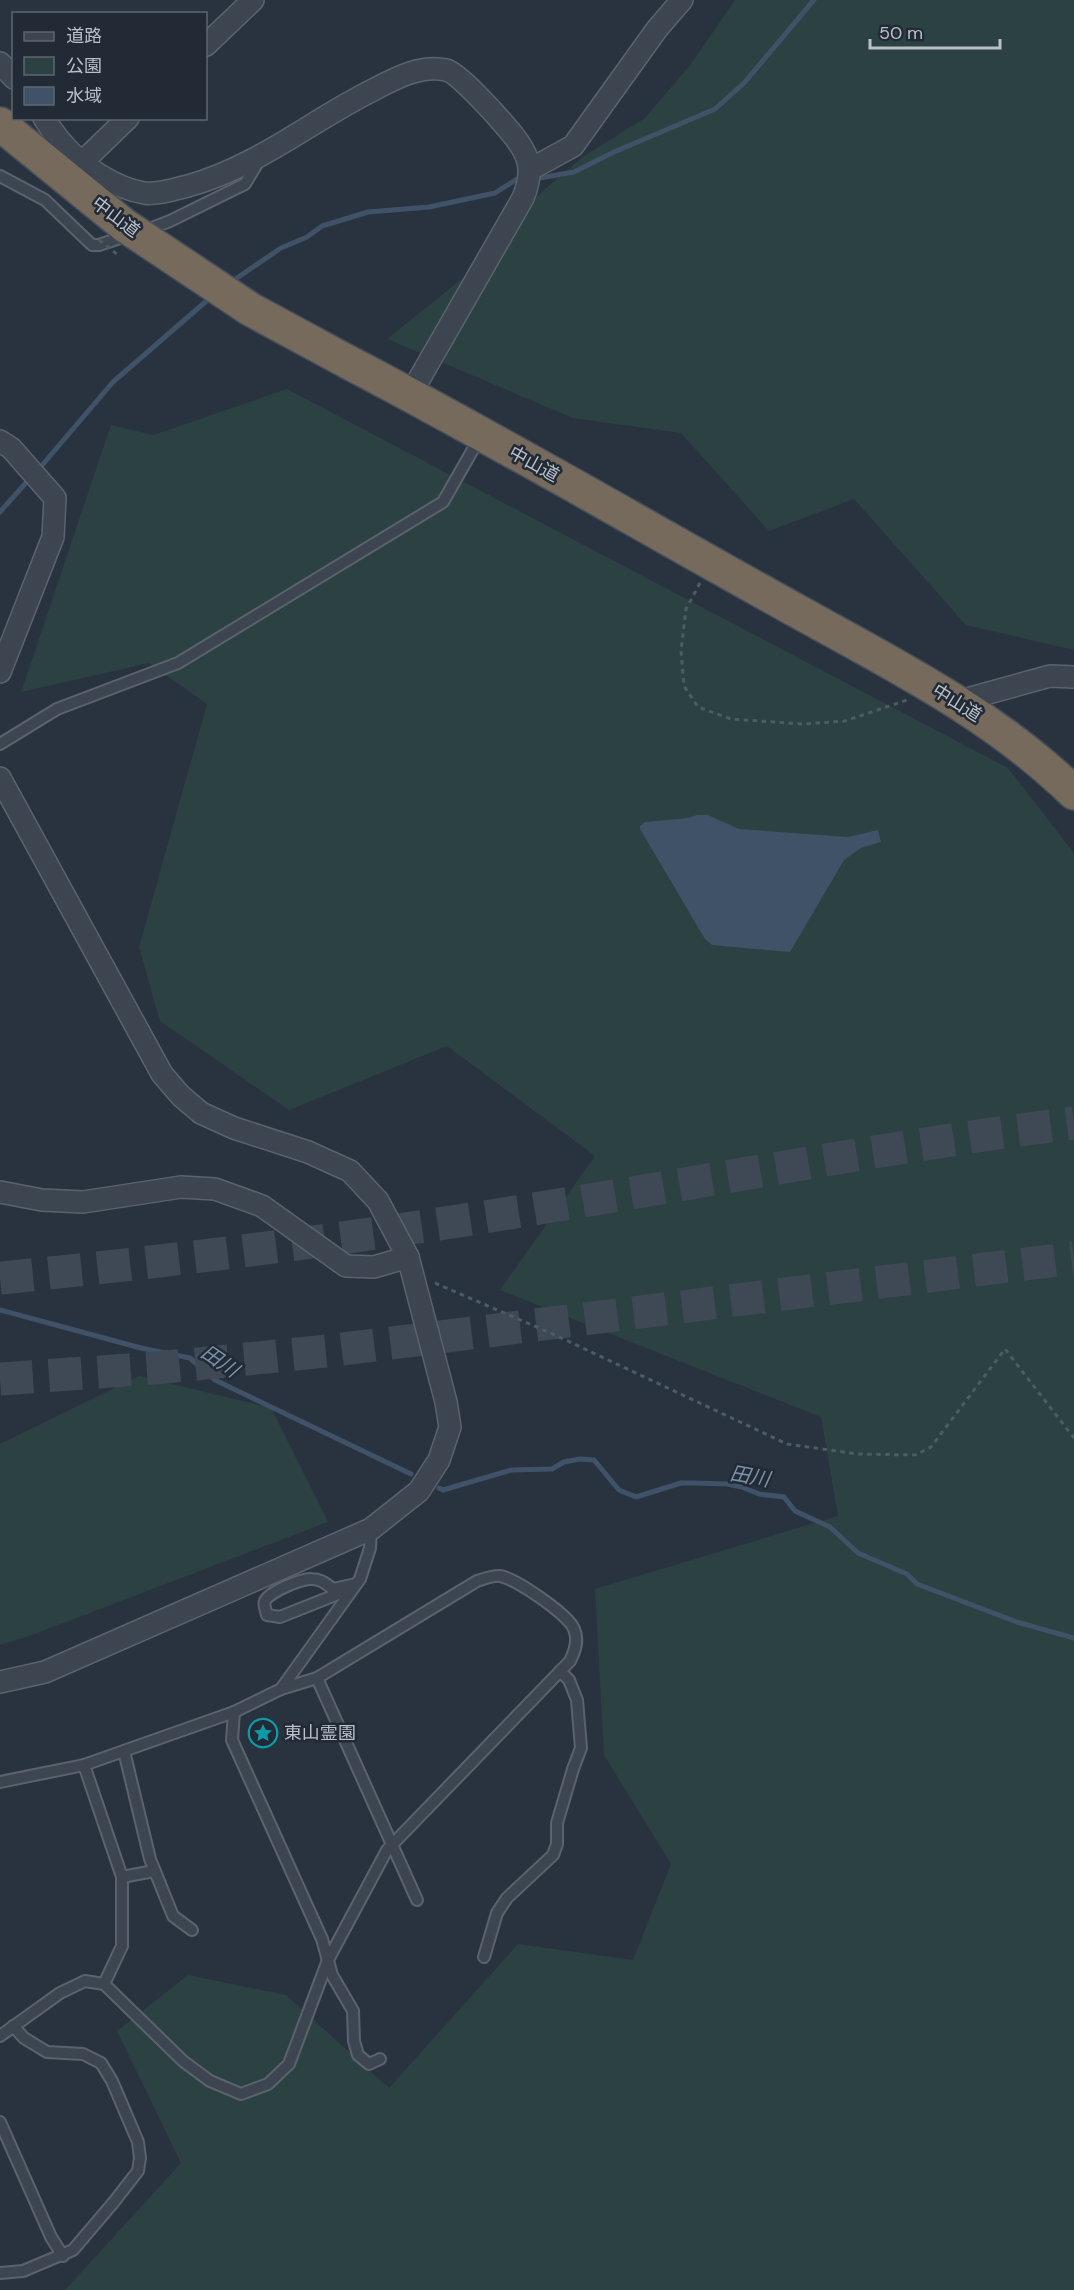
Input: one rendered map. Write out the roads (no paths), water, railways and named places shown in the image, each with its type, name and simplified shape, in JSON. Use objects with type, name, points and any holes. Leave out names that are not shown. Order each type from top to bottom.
[{"type":"highway","name":"中山道","points":[[0,124],[74,170],[114,240],[411,395],[956,702],[1016,742],[1074,793]]},
{"type":"street","points":[[207,44],[253,0]]},
{"type":"street","points":[[530,174],[573,146],[657,29],[682,0]]},
{"type":"street","points":[[0,63],[12,76]]},
{"type":"street","points":[[45,120],[63,145],[74,170],[144,193],[167,191],[216,178],[262,157],[358,97],[423,69],[447,70],[462,81],[523,148],[530,174],[523,198],[411,395]]},
{"type":"street","points":[[74,170],[126,120]]},
{"type":"street","points":[[0,672],[53,537],[55,498],[5,445]]},
{"type":"street","points":[[956,702],[991,690],[1050,676],[1074,677]]},
{"type":"street","points":[[0,778],[162,1074],[181,1096],[201,1113],[234,1128],[308,1152],[350,1171],[378,1201],[408,1257],[446,1402],[450,1427],[439,1460],[419,1491],[371,1529],[45,1672],[0,1682]]},
{"type":"street","points":[[0,1192],[42,1200],[84,1202],[180,1187],[215,1189],[262,1206],[346,1266],[374,1268],[408,1257]]},
{"type":"lane","points":[[0,176],[45,200],[92,244],[99,245],[161,225],[245,184],[262,157]]},
{"type":"lane","points":[[0,744],[57,709],[178,663],[443,502],[482,435]]},
{"type":"lane","points":[[281,1689],[355,1586],[370,1548],[371,1529]]},
{"type":"lane","points":[[0,1782],[84,1765],[234,1712],[281,1689],[317,1678],[477,1581],[497,1575],[515,1580],[567,1619],[575,1630],[576,1648],[570,1661],[387,1850],[328,1960],[289,2064],[268,2084],[241,2094],[210,2082],[183,2061],[104,1984],[85,1981],[60,1993],[0,2036]]},
{"type":"lane","points":[[309,1578],[321,1581],[333,1589],[355,1586],[280,1617],[267,1615],[265,1601],[273,1592],[309,1578]]},
{"type":"lane","points":[[484,1957],[498,1913],[507,1898],[553,1855],[557,1844],[557,1823],[581,1748],[577,1700],[568,1680],[560,1671]]},
{"type":"lane","points":[[317,1678],[417,1900]]},
{"type":"lane","points":[[234,1712],[232,1740],[322,1939],[332,1975],[353,2011],[354,2041],[358,2055],[369,2064],[380,2059]]},
{"type":"lane","points":[[124,1751],[154,1871],[173,1916],[192,1930]]},
{"type":"lane","points":[[84,1765],[123,1877],[122,1946],[104,1984]]},
{"type":"lane","points":[[123,1877],[154,1871]]},
{"type":"lane","points":[[0,2273],[24,2271],[73,2250],[138,2171],[140,2158],[138,2142],[112,2081],[100,2063],[83,2054],[47,2052],[24,2038],[14,2026]]},
{"type":"lane","points":[[0,2121],[51,2237],[63,2256]]},
{"type":"water","points":[[708,815],[739,829],[848,837],[878,830],[881,842],[861,848],[844,860],[790,952],[712,945],[705,939],[640,829],[645,822]]},
{"type":"waterway","points":[[534,179],[574,172],[614,152],[715,109],[744,83],[814,0]]},
{"type":"waterway","points":[[231,282],[281,248],[307,237],[322,226],[368,212],[429,207],[495,193],[517,179],[524,179]]},
{"type":"waterway","points":[[38,470],[113,382],[211,297]]},
{"type":"waterway","points":[[0,512],[32,476]]},
{"type":"waterway","name":"田川","points":[[0,1310],[141,1348],[190,1358],[215,1380],[411,1474]]},
{"type":"waterway","name":"田川","points":[[439,1488],[443,1490],[511,1470],[552,1469],[564,1462],[580,1459],[594,1460],[619,1490],[636,1497],[681,1483],[727,1484],[742,1487],[759,1494],[784,1497],[795,1511],[830,1527],[858,1553],[907,1574],[917,1584],[1017,1622],[1074,1638]]},
{"type":"tunnel","points":[[0,1278],[137,1264],[342,1238],[478,1218],[876,1152],[1074,1123]]},
{"type":"tunnel","points":[[0,1379],[156,1368],[327,1351],[1074,1258]]},
{"type":"place","name":"東山霊園","points":[[263,1733]]}]
